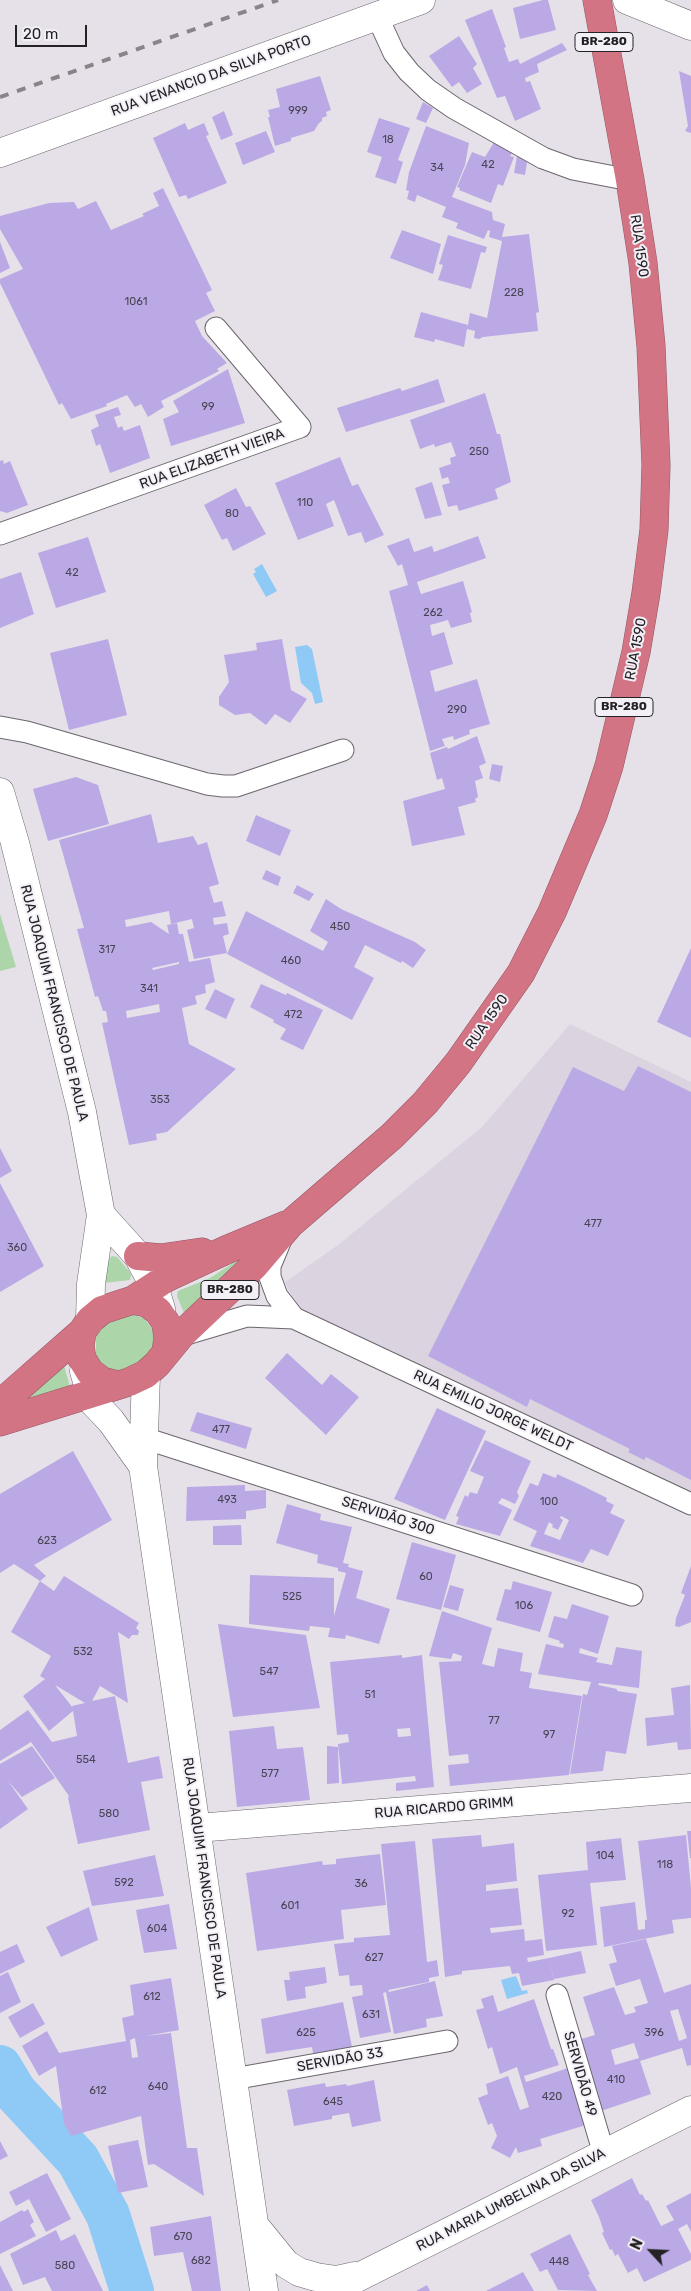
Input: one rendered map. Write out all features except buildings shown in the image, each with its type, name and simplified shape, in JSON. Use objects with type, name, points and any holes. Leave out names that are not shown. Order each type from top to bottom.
[{"type":"highway","name":"RUA 1590","points":[[290,1224],[392,1136],[425,1103],[458,1063],[493,1015],[521,974],[552,912],[593,815],[609,766],[636,652],[646,593],[654,530],[656,465],[651,346],[643,263],[597,0]]},
{"type":"highway","name":"BR-280","points":[[143,1293],[226,1250],[290,1224]]},
{"type":"highway","name":"BR-280","points":[[171,1337],[245,1275],[290,1224]]},
{"type":"highway","points":[[138,1256],[161,1258],[226,1250]]},
{"type":"highway","points":[[0,1404],[102,1310],[143,1293]]},
{"type":"highway","points":[[86,1326],[80,1346],[82,1359],[90,1372],[102,1380],[116,1385]]},
{"type":"highway","points":[[0,1422],[129,1382],[146,1374],[158,1364],[171,1337]]},
{"type":"main road","name":"RUA VENANCIO DA SILVA PORTO","points":[[0,153],[422,0]]},
{"type":"main road","points":[[627,0],[651,5],[691,26]]},
{"type":"main road","name":"RUA JOAQUIM FRANCISCO DE PAULA","points":[[0,792],[15,843],[82,1112],[101,1215],[86,1326]]},
{"type":"main road","points":[[101,1215],[138,1256],[143,1293],[171,1337]]},
{"type":"main road","name":"RUA JOAQUIM FRANCISCO DE PAULA","points":[[82,1359],[89,1394],[95,1406],[111,1421],[143,1466]]},
{"type":"main road","name":"RUA JOAQUIM FRANCISCO DE PAULA","points":[[146,1374],[143,1466],[264,2291]]},
{"type":"main road","name":"RUA RICARDO GRIMM","points":[[197,1828],[691,1788]]},
{"type":"main road","name":"RUA MARIA UMBELINA DA SILVA","points":[[331,2291],[691,2110]]},
{"type":"main road","points":[[255,2226],[286,2264],[299,2272],[337,2280],[366,2273]]},
{"type":"street","points":[[377,16],[399,60],[428,90],[454,108],[543,158],[572,169],[630,180]]},
{"type":"street","name":"RUA ELIZABETH VIEIRA","points":[[0,534],[300,427],[216,328]]},
{"type":"street","points":[[0,727],[27,732],[208,784],[223,786],[236,786],[343,750]]},
{"type":"street","name":"RUA EMILIO JORGE WELDT","points":[[290,1224],[275,1250],[270,1266],[270,1277],[277,1296],[294,1318]]},
{"type":"street","name":"RUA EMILIO JORGE WELDT","points":[[171,1337],[248,1316],[294,1318],[691,1504]]},
{"type":"street","name":"SERVIDÃO 300","points":[[144,1438],[632,1595]]},
{"type":"street","name":"SERVIDÃO 49","points":[[557,1994],[604,2154]]},
{"type":"street","name":"SERVIDÃO 33","points":[[233,2079],[447,2041]]},
{"type":"shaded area","points":[[570,1024],[691,1082],[691,1499],[302,1316],[285,1282],[338,1245],[483,1126]]},
{"type":"green space","points":[[0,914],[16,967],[0,971]]},
{"type":"green space","points":[[112,1256],[117,1257],[129,1271],[131,1275],[130,1280],[104,1283],[108,1260]]},
{"type":"green space","points":[[239,1259],[242,1260],[184,1313],[177,1296],[178,1291],[210,1278]]},
{"type":"green space","points":[[130,1313],[145,1319],[154,1332],[155,1341],[151,1355],[127,1372],[112,1371],[99,1361],[96,1354],[96,1338],[103,1324]]},
{"type":"green space","points":[[64,1365],[70,1387],[27,1398]]},
{"type":"water","points":[[262,564],[277,591],[266,597],[253,574],[256,572],[254,569]]},
{"type":"water","points":[[307,645],[312,649],[323,702],[315,704],[312,693],[301,683],[295,647]]},
{"type":"water","points":[[516,1976],[522,1991],[527,1990],[528,1993],[507,1999],[501,1980]]},
{"type":"waterway","points":[[0,2067],[15,2092],[78,2160],[108,2215],[132,2291]]},
{"type":"railway","points":[[0,97],[278,0]]}]
